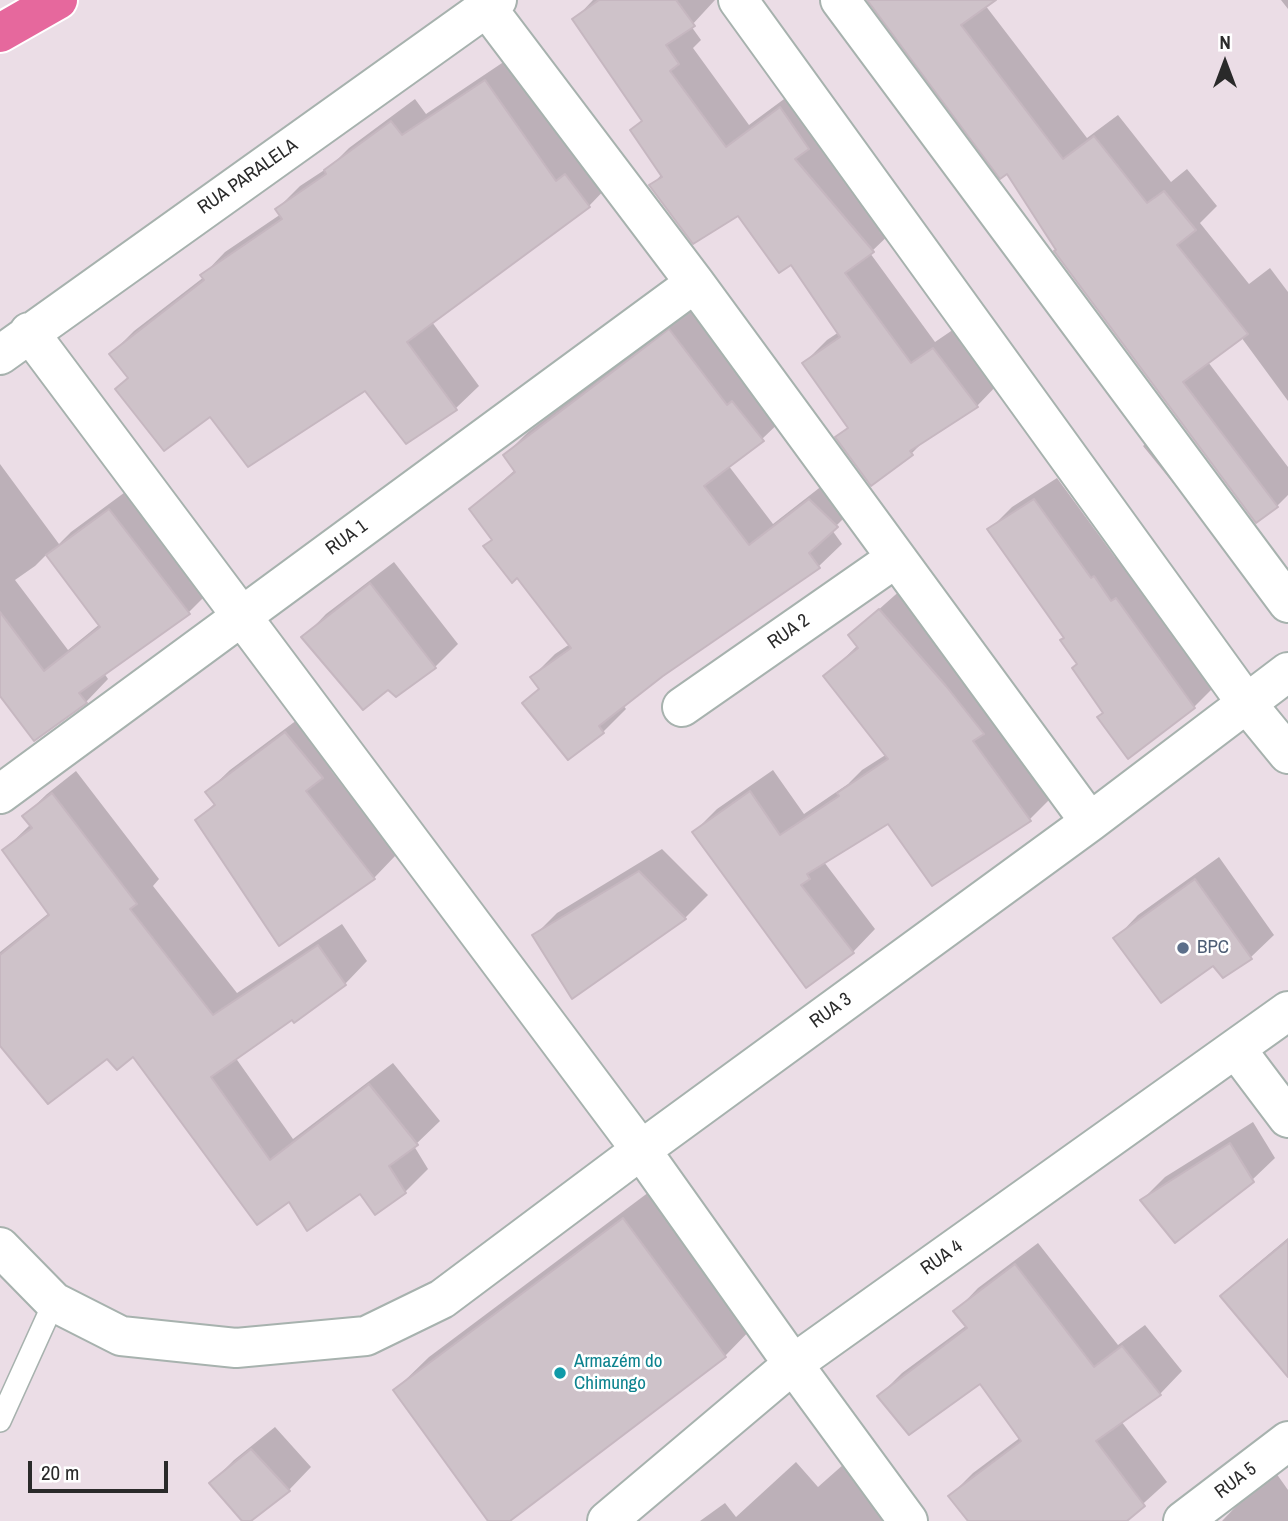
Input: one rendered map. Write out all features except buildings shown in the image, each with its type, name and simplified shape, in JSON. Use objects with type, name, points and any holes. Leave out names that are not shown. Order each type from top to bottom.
[{"type":"main road","points":[[0,33],[58,0]]},
{"type":"street","points":[[738,0],[1247,704],[1288,754]]},
{"type":"street","points":[[840,0],[1288,603]]},
{"type":"street","points":[[492,4],[1090,822]]},
{"type":"street","name":"RUA PARALELA","points":[[15,344],[492,4]]},
{"type":"street","name":"RUA 1","points":[[0,794],[695,283]]},
{"type":"street","points":[[15,344],[241,615],[641,1150],[908,1521]]},
{"type":"street","name":"RUA 2","points":[[682,707],[896,558]]},
{"type":"street","name":"RUA 3","points":[[54,1302],[121,1336],[236,1348],[366,1336],[442,1298],[1090,822],[1288,672]]},
{"type":"street","name":"RUA 4","points":[[607,1521],[793,1364],[1288,1011]]},
{"type":"street","points":[[1236,1049],[1288,1118]]},
{"type":"street","points":[[0,1247],[54,1302]]},
{"type":"street","name":"RUA 5","points":[[1183,1521],[1288,1441]]},
{"type":"lane","points":[[0,1421],[54,1302]]},
{"type":"place","name":"BPC","points":[[1183,948]]},
{"type":"place","name":"Armazém do Chimungo","points":[[560,1373]]}]
